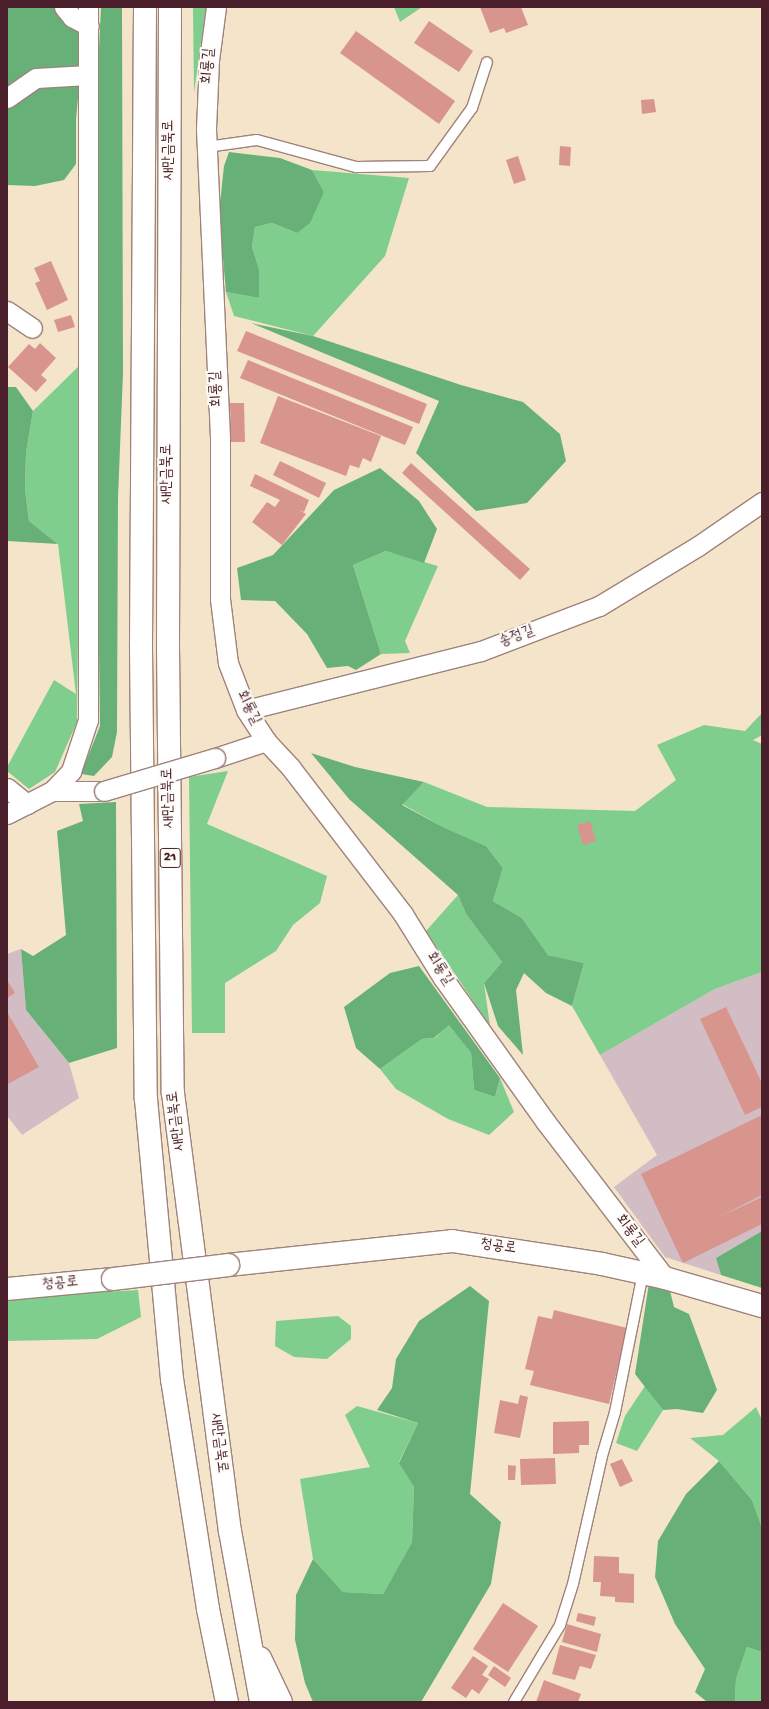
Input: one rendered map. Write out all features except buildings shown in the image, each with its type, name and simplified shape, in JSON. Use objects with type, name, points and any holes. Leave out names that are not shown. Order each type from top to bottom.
[{"type":"main road","name":"새만금북로","points":[[145,7],[141,648],[146,1099],[172,1379],[208,1609],[227,1702]]},
{"type":"main road","name":"새만금북로","points":[[170,7],[168,646],[173,1093],[230,1531],[261,1702]]},
{"type":"main road","name":"청공로","points":[[7,1289],[113,1279],[452,1241],[521,1250],[643,1273],[762,1306]]},
{"type":"main road","points":[[208,1609],[206,1656],[216,1702]]},
{"type":"main road","points":[[251,1641],[281,1702]]},
{"type":"street","points":[[64,7],[72,17],[89,26]]},
{"type":"street","points":[[7,814],[52,791],[71,770],[88,720],[88,7]]},
{"type":"street","name":"회룡길","points":[[216,7],[208,60],[207,147],[220,440],[220,599],[228,663],[246,710],[266,741],[291,768],[403,914],[443,978],[545,1121],[665,1278]]},
{"type":"street","points":[[7,98],[36,78],[88,74]]},
{"type":"street","points":[[7,311],[32,328]]},
{"type":"street","name":"송정길","points":[[246,710],[481,651],[598,606],[698,546],[762,502]]},
{"type":"street","points":[[52,791],[104,791],[215,758],[266,741]]},
{"type":"street","points":[[7,788],[27,804]]},
{"type":"lane","points":[[207,147],[257,140],[356,167],[430,166],[472,108],[487,62]]},
{"type":"lane","points":[[514,1702],[560,1625],[573,1584],[602,1456],[615,1412],[643,1273]]},
{"type":"shaded area","points":[[21,949],[26,1010],[69,1063],[79,1098],[22,1135],[7,1116],[7,954]]},
{"type":"shaded area","points":[[762,972],[762,1231],[716,1258],[721,1275],[665,1257],[614,1187],[657,1155],[600,1055],[715,989]]},
{"type":"green space","points":[[7,7],[80,7],[82,54],[76,120],[76,164],[64,180],[35,186],[7,185]]},
{"type":"green space","points":[[101,7],[122,7],[123,373],[118,498],[117,732],[112,757],[94,776],[81,774],[100,726],[96,431],[97,89]]},
{"type":"green space","points":[[193,7],[206,7],[194,93]]},
{"type":"green space","points":[[394,7],[422,7],[400,22]]},
{"type":"green space","points":[[229,152],[280,158],[312,170],[324,192],[310,223],[297,233],[272,223],[255,227],[252,247],[259,269],[259,298],[226,292],[219,213],[224,166]]},
{"type":"green space","points":[[312,170],[409,178],[385,256],[313,336],[234,316],[226,292],[259,298],[259,269],[252,247],[255,227],[272,223],[297,233],[324,192]]},
{"type":"green space","points":[[251,323],[313,336],[461,385],[523,402],[560,434],[566,461],[527,503],[476,511],[416,453],[439,401]]},
{"type":"green space","points":[[81,364],[77,722],[55,772],[29,789],[7,771],[7,767],[54,680],[76,694],[58,544],[29,521],[25,489],[26,453],[33,411]]},
{"type":"green space","points":[[7,387],[16,387],[33,411],[26,453],[25,489],[29,521],[58,544],[7,541]]},
{"type":"green space","points":[[380,468],[419,501],[437,529],[424,563],[386,551],[353,565],[381,654],[356,670],[348,666],[327,668],[307,634],[275,601],[241,600],[237,568],[273,555],[334,490]]},
{"type":"green space","points":[[386,551],[438,566],[405,641],[410,653],[381,654],[353,565]]},
{"type":"green space","points":[[762,713],[762,735],[753,740],[762,744],[762,972],[715,989],[600,1055],[572,1006],[584,963],[548,955],[522,918],[493,901],[503,868],[486,846],[443,827],[402,804],[424,782],[487,807],[635,811],[676,780],[657,745],[704,725],[745,731]]},
{"type":"green space","points":[[311,753],[355,767],[424,782],[402,805],[443,827],[486,846],[503,868],[493,901],[522,918],[548,955],[584,963],[572,1006],[546,993],[524,973],[516,990],[523,1055],[498,1026],[484,983],[502,962],[466,914],[458,895],[349,799]]},
{"type":"green space","points":[[228,771],[207,824],[327,876],[320,903],[293,925],[276,951],[225,983],[225,1033],[192,1033],[189,777]]},
{"type":"green space","points":[[116,802],[117,1048],[69,1063],[26,1010],[21,949],[33,956],[66,935],[57,831],[83,821],[79,804]]},
{"type":"green space","points":[[458,895],[466,914],[502,962],[484,983],[490,1026],[426,931]]},
{"type":"green space","points":[[419,966],[500,1078],[495,1097],[474,1090],[471,1053],[449,1025],[434,1038],[422,1039],[380,1069],[356,1048],[344,1007],[390,973]]},
{"type":"green space","points":[[449,1024],[471,1053],[474,1090],[495,1097],[500,1078],[514,1112],[489,1135],[448,1119],[396,1089],[380,1069],[422,1039],[435,1038]]},
{"type":"green space","points":[[762,1231],[762,1288],[721,1275],[716,1258]]},
{"type":"green space","points":[[649,1283],[670,1291],[674,1307],[689,1314],[717,1390],[703,1413],[677,1409],[663,1410],[635,1374]]},
{"type":"green space","points":[[470,1286],[489,1301],[470,1494],[501,1522],[491,1584],[421,1702],[313,1702],[305,1683],[295,1640],[296,1595],[313,1559],[343,1592],[383,1594],[412,1542],[414,1487],[399,1463],[418,1423],[377,1410],[392,1388],[396,1359],[419,1321]]},
{"type":"green space","points":[[138,1290],[141,1317],[97,1339],[7,1341],[7,1297]]},
{"type":"green space","points":[[338,1316],[351,1326],[351,1339],[327,1359],[294,1357],[275,1346],[276,1321]]},
{"type":"green space","points":[[645,1386],[663,1410],[637,1451],[616,1443],[625,1416]]},
{"type":"green space","points":[[357,1406],[418,1423],[399,1462],[414,1487],[412,1542],[383,1594],[343,1592],[313,1559],[300,1479],[370,1467],[345,1415]]},
{"type":"green space","points":[[756,1407],[762,1420],[762,1528],[752,1500],[719,1461],[690,1438],[723,1435]]},
{"type":"green space","points":[[719,1461],[752,1500],[762,1528],[762,1652],[747,1647],[736,1679],[735,1702],[707,1702],[695,1692],[705,1669],[675,1624],[655,1577],[658,1541],[686,1494]]},
{"type":"green space","points":[[747,1647],[762,1652],[762,1702],[735,1702],[736,1679]]}]
